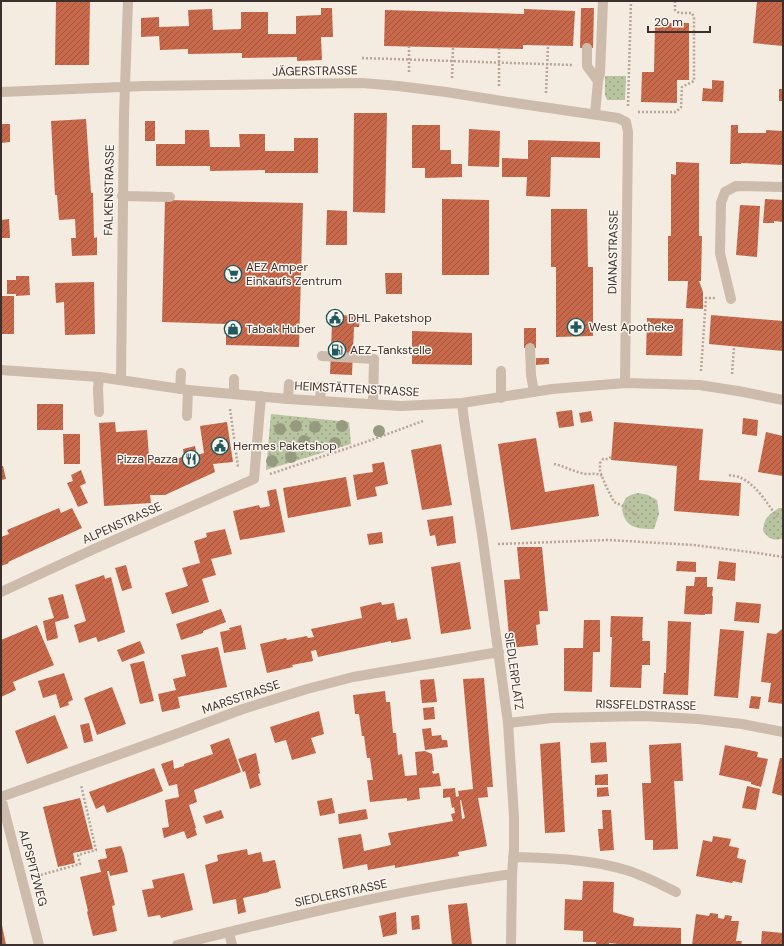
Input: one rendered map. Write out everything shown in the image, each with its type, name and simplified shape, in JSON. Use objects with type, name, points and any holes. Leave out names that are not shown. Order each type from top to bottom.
[{"type":"street","name":"FALKENSTRASSE","points":[[121,380],[122,196],[128,1]]},
{"type":"street","points":[[594,114],[600,73],[603,1]]},
{"type":"street","points":[[587,48],[587,66],[598,81]]},
{"type":"street","name":"JÄGERSTRASSE","points":[[1,92],[125,87],[362,83],[446,92],[594,114],[618,118],[626,122]]},
{"type":"street","name":"DIANASTRASSE","points":[[625,384],[628,132],[626,122]]},
{"type":"street","points":[[731,299],[720,252],[721,203],[725,192],[736,186],[783,187]]},
{"type":"street","points":[[122,196],[170,197]]},
{"type":"street","points":[[530,348],[531,375],[534,392]]},
{"type":"street","points":[[322,356],[374,359],[373,404]]},
{"type":"street","name":"HEIMSTÄTTENSTRASSE","points":[[1,370],[99,377],[184,389],[288,399],[401,406],[462,403],[534,392],[625,384],[699,385],[783,400]]},
{"type":"street","points":[[501,371],[502,398]]},
{"type":"street","points":[[181,373],[187,416]]},
{"type":"street","points":[[99,377],[99,412]]},
{"type":"street","points":[[234,379],[234,394]]},
{"type":"street","points":[[288,399],[289,384]]},
{"type":"street","points":[[320,401],[321,386]]},
{"type":"street","points":[[254,480],[261,396]]},
{"type":"street","name":"SIEDLERPLATZ","points":[[462,403],[484,546],[508,723],[514,817],[511,945]]},
{"type":"street","name":"ALPENSTRASSE","points":[[1,592],[106,544],[254,480]]},
{"type":"street","name":"MARSSTRASSE","points":[[1,797],[176,734],[243,708],[307,689],[353,677],[499,652]]},
{"type":"street","name":"RISSFELDSTRASSE","points":[[508,723],[552,718],[643,716],[698,719],[742,724],[783,732]]},
{"type":"street","name":"ALPSPITZWEG","points":[[1,797],[39,945]]},
{"type":"street","points":[[514,857],[580,860],[600,864],[626,870],[643,876],[676,892]]},
{"type":"street","name":"SIEDLERSTRASSE","points":[[178,945],[283,919],[404,892],[479,878],[512,874]]},
{"type":"street","points":[[229,932],[232,945]]},
{"type":"path","points":[[626,122],[628,107],[631,1]]},
{"type":"path","points":[[633,112],[676,112],[681,107],[682,87],[694,81],[694,17],[692,13],[679,13],[675,10],[675,1]]},
{"type":"path","points":[[408,77],[409,46]]},
{"type":"path","points":[[546,95],[548,46]]},
{"type":"path","points":[[452,82],[453,48]]},
{"type":"path","points":[[499,48],[499,89]]},
{"type":"path","points":[[362,58],[587,66]]},
{"type":"path","points":[[699,385],[706,298],[731,299]]},
{"type":"path","points":[[732,375],[734,346]]},
{"type":"path","points":[[229,404],[241,485]]},
{"type":"path","points":[[254,480],[423,422],[433,404]]},
{"type":"path","points":[[611,457],[608,459],[603,459],[600,463],[600,471],[614,502],[623,506],[639,517]]},
{"type":"path","points":[[554,464],[586,474],[593,473],[603,476]]},
{"type":"path","points":[[729,475],[740,477],[748,482],[764,499],[778,518]]},
{"type":"path","points":[[484,546],[496,544],[608,540],[693,545],[783,557]]},
{"type":"path","points":[[31,878],[80,864],[78,855],[96,850],[77,769]]},
{"type":"green space","points":[[605,76],[626,76],[625,100],[607,100],[605,95]]},
{"type":"green space","points":[[271,414],[349,422],[351,444],[266,470]]},
{"type":"green space","points":[[638,493],[648,495],[657,500],[659,514],[654,529],[635,527],[628,523],[623,515],[622,506],[626,498],[630,495]]},
{"type":"green space","points":[[779,508],[783,508],[783,538],[777,540],[769,537],[763,531],[764,523],[767,517]]},
{"type":"building","points":[[56,1],[90,1],[89,65],[55,65]]},
{"type":"building","points":[[757,1],[783,1],[783,46],[753,43]]},
{"type":"building","points":[[321,8],[332,8],[333,37],[321,37],[322,60],[297,61],[297,57],[242,58],[242,53],[188,54],[188,49],[160,50],[159,36],[141,37],[141,18],[159,17],[159,27],[189,26],[188,10],[212,9],[213,30],[241,29],[241,12],[268,12],[268,34],[296,34],[296,16],[321,15]]},
{"type":"building","points":[[581,8],[594,8],[593,48],[580,48]]},
{"type":"building","points":[[524,9],[575,11],[573,46],[523,45],[523,49],[384,46],[385,10],[524,14]]},
{"type":"building","points":[[655,23],[689,23],[689,80],[677,80],[677,103],[641,102],[642,72],[654,72]]},
{"type":"building","points":[[712,80],[724,81],[723,102],[702,101],[703,88],[712,89]]},
{"type":"building","points":[[779,89],[783,89],[783,101],[779,101]]},
{"type":"building","points":[[354,113],[387,113],[385,213],[353,212]]},
{"type":"building","points":[[86,119],[91,193],[93,193],[94,238],[97,237],[97,255],[72,256],[71,238],[76,238],[75,219],[59,220],[57,195],[55,195],[51,121]]},
{"type":"building","points":[[145,121],[155,121],[155,141],[145,141]]},
{"type":"building","points":[[1,124],[10,124],[10,142],[1,143]]},
{"type":"building","points":[[412,125],[440,125],[440,150],[451,150],[451,164],[462,164],[462,177],[425,178],[425,168],[412,168]]},
{"type":"building","points":[[731,125],[738,125],[738,133],[766,133],[766,130],[783,131],[783,165],[741,163],[730,164]]},
{"type":"building","points":[[469,129],[500,131],[499,167],[468,166]]},
{"type":"building","points":[[185,130],[209,130],[210,147],[240,147],[239,134],[265,134],[265,151],[294,151],[294,138],[318,138],[318,173],[265,173],[265,170],[210,171],[210,166],[156,166],[156,144],[185,144]]},
{"type":"building","points":[[528,140],[600,142],[600,158],[551,157],[550,197],[526,196],[527,177],[502,177],[502,158],[528,159]]},
{"type":"building","points":[[676,162],[699,163],[699,236],[702,236],[701,281],[699,281],[703,292],[703,309],[686,308],[688,281],[668,281],[668,236],[671,236],[671,174],[676,175]]},
{"type":"building","points":[[442,199],[489,200],[489,275],[442,275]]},
{"type":"building","points":[[765,199],[783,200],[783,222],[774,221],[774,223],[763,223]]},
{"type":"building","name":"AEZ Amper Einkaufs Zentrum","points":[[165,200],[303,203],[299,347],[226,345],[226,324],[162,322]]},
{"type":"building","points":[[740,205],[760,206],[757,257],[736,255]]},
{"type":"building","points":[[551,209],[587,209],[588,267],[593,267],[593,336],[556,337],[556,267],[551,267]]},
{"type":"building","points":[[327,210],[347,211],[347,245],[326,245]]},
{"type":"building","points":[[9,219],[10,238],[1,238],[1,220]]},
{"type":"building","points":[[385,273],[402,273],[402,294],[386,294]]},
{"type":"building","points":[[16,276],[29,276],[30,295],[16,296],[16,294],[7,294],[7,280],[16,280]]},
{"type":"building","points":[[94,282],[95,334],[65,335],[64,302],[56,303],[55,283]]},
{"type":"building","points":[[1,296],[14,296],[14,334],[1,334]]},
{"type":"building","points":[[334,315],[360,316],[359,327],[354,327],[352,375],[330,374],[332,324],[334,324]]},
{"type":"building","points":[[711,315],[783,321],[783,351],[709,344]]},
{"type":"building","points":[[647,318],[683,319],[682,356],[646,355]]},
{"type":"building","points":[[524,328],[536,328],[536,348],[524,348]]},
{"type":"building","points":[[412,331],[472,333],[472,365],[412,364]]},
{"type":"building","points":[[536,358],[549,358],[549,364],[536,365]]},
{"type":"building","points":[[37,404],[63,404],[63,430],[37,430]]},
{"type":"building","points":[[572,410],[574,426],[559,428],[556,412]]},
{"type":"building","points":[[591,411],[593,421],[581,423],[579,413]]},
{"type":"building","points":[[743,418],[758,420],[757,436],[742,434]]},
{"type":"building","points":[[115,422],[116,432],[147,430],[149,457],[161,456],[165,464],[184,456],[183,449],[195,446],[197,455],[204,453],[200,426],[227,422],[233,462],[213,464],[215,472],[165,495],[150,495],[151,503],[104,506],[99,423]]},
{"type":"building","points":[[614,422],[703,429],[699,480],[741,483],[739,516],[674,511],[677,466],[611,460]]},
{"type":"building","points":[[766,432],[783,436],[783,476],[758,472]]},
{"type":"building","points":[[63,434],[80,434],[80,464],[64,464]]},
{"type":"building","points":[[536,438],[545,492],[594,484],[599,516],[511,530],[498,444]]},
{"type":"building","points":[[441,444],[452,505],[422,510],[411,450]]},
{"type":"building","points":[[384,462],[388,484],[375,487],[377,496],[357,500],[353,475],[373,472],[372,464]]},
{"type":"building","points":[[1,466],[3,466],[6,479],[1,480]]},
{"type":"building","points":[[81,470],[86,483],[80,486],[88,503],[78,507],[67,483],[73,481],[71,475]]},
{"type":"building","points":[[346,477],[351,506],[288,518],[283,488]]},
{"type":"building","points":[[276,489],[285,532],[240,540],[233,511],[259,505],[260,508],[270,506],[267,491]]},
{"type":"building","points":[[59,508],[61,513],[72,508],[82,528],[1,566],[1,537],[9,534],[7,530]]},
{"type":"building","points":[[453,516],[456,543],[437,546],[435,535],[430,536],[427,520]]},
{"type":"building","points":[[225,529],[232,554],[211,559],[216,575],[202,579],[209,602],[172,614],[165,593],[188,586],[182,568],[200,563],[194,541],[207,537],[206,533]]},
{"type":"building","points":[[382,532],[383,543],[369,545],[367,534]]},
{"type":"building","points":[[517,547],[542,547],[548,611],[539,611],[540,624],[536,625],[538,645],[510,648],[504,580],[520,579]]},
{"type":"building","points":[[677,561],[696,562],[696,572],[676,571]]},
{"type":"building","points":[[719,561],[736,563],[735,581],[717,579]]},
{"type":"building","points":[[460,562],[471,629],[441,634],[431,567]]},
{"type":"building","points":[[126,565],[132,588],[122,591],[115,568]]},
{"type":"building","points":[[104,575],[105,579],[111,577],[125,632],[98,642],[96,637],[79,643],[74,625],[86,621],[75,585]]},
{"type":"building","points":[[695,577],[707,577],[707,587],[713,587],[712,614],[684,614],[686,586],[694,586]]},
{"type":"building","points":[[63,594],[69,618],[55,622],[58,638],[47,641],[43,621],[54,618],[48,598]]},
{"type":"building","points":[[381,602],[382,605],[394,603],[397,620],[407,618],[411,639],[391,643],[391,641],[318,657],[316,650],[311,651],[313,661],[292,665],[293,667],[267,673],[260,644],[286,638],[287,640],[307,636],[308,638],[314,637],[311,629],[362,618],[360,607]]},
{"type":"building","points":[[736,602],[761,604],[759,623],[734,621]]},
{"type":"building","points":[[221,609],[226,622],[203,631],[203,633],[181,640],[176,624]]},
{"type":"building","points":[[611,616],[643,617],[642,641],[650,641],[650,665],[642,665],[641,688],[610,687],[612,637],[610,637]]},
{"type":"building","points":[[584,620],[600,620],[600,652],[593,652],[592,692],[564,691],[564,648],[583,648]]},
{"type":"building","points":[[668,621],[691,622],[688,695],[663,694],[664,673],[666,673]]},
{"type":"building","points":[[37,625],[54,665],[13,682],[16,690],[1,697],[1,640]]},
{"type":"building","points":[[241,625],[246,649],[224,653],[220,632],[230,630],[229,628]]},
{"type":"building","points":[[720,629],[744,631],[738,698],[714,696]]},
{"type":"building","points":[[782,629],[783,704],[768,702],[771,683],[761,682],[767,633],[776,634]]},
{"type":"building","points":[[140,641],[145,653],[122,662],[117,650]]},
{"type":"building","points":[[218,647],[227,687],[178,697],[180,708],[162,712],[158,694],[176,690],[173,679],[186,676],[181,655]]},
{"type":"building","points":[[144,661],[154,701],[140,704],[130,664]]},
{"type":"building","points":[[64,673],[73,700],[68,702],[69,705],[60,708],[56,694],[43,698],[38,681]]},
{"type":"building","points":[[484,678],[493,787],[487,787],[488,797],[478,798],[487,846],[458,852],[459,856],[395,868],[395,865],[368,870],[367,864],[343,869],[338,838],[361,834],[364,851],[391,845],[388,833],[453,821],[451,814],[455,813],[454,807],[452,808],[450,797],[443,798],[443,789],[455,788],[456,797],[459,796],[458,791],[473,789],[463,679]],"holes":[[[460,800],[465,818],[462,819]]]},
{"type":"building","points":[[434,679],[437,702],[422,703],[420,680]]},
{"type":"building","points":[[112,687],[126,724],[97,735],[84,698]]},
{"type":"building","points":[[385,691],[386,702],[390,702],[393,733],[396,733],[398,755],[402,754],[405,776],[417,775],[415,752],[425,751],[432,754],[433,774],[439,773],[441,786],[419,788],[420,799],[407,801],[407,798],[370,802],[367,780],[373,780],[370,758],[367,758],[359,714],[355,714],[353,695]]},
{"type":"building","points":[[751,696],[761,697],[759,709],[749,708]]},
{"type":"building","points":[[434,707],[435,719],[424,720],[423,708]]},
{"type":"building","points":[[319,711],[324,734],[311,738],[316,753],[292,760],[286,740],[275,743],[270,727]]},
{"type":"building","points":[[55,715],[68,748],[27,764],[15,731]]},
{"type":"building","points":[[89,723],[93,741],[84,743],[80,725]]},
{"type":"building","points":[[431,728],[432,736],[441,735],[442,740],[447,740],[448,747],[425,750],[422,729]]},
{"type":"building","points":[[229,738],[241,772],[194,790],[197,802],[189,805],[197,835],[187,839],[184,831],[164,838],[162,828],[169,827],[165,800],[179,797],[177,784],[169,786],[161,764],[173,760],[174,769],[184,766],[184,764],[213,754],[210,745]]},
{"type":"building","points":[[560,742],[565,832],[545,833],[540,744]]},
{"type":"building","points":[[606,742],[607,762],[591,763],[590,743]]},
{"type":"building","points":[[681,743],[683,781],[674,781],[678,849],[653,850],[653,840],[645,840],[642,783],[651,783],[649,745]]},
{"type":"building","points":[[725,745],[758,752],[757,757],[768,759],[761,787],[751,784],[751,782],[719,775]]},
{"type":"building","points":[[256,753],[260,773],[258,774],[261,785],[250,789],[245,771],[243,772],[238,759]]},
{"type":"building","points":[[780,758],[783,758],[783,796],[772,793]]},
{"type":"building","points":[[154,768],[163,791],[107,813],[104,805],[96,809],[89,792]]},
{"type":"building","points":[[608,774],[608,785],[595,785],[595,775]]},
{"type":"building","points":[[747,786],[760,789],[756,810],[742,808]]},
{"type":"building","points":[[608,787],[609,796],[597,797],[597,788]]},
{"type":"building","points":[[80,798],[93,849],[73,853],[75,863],[58,867],[43,807]]},
{"type":"building","points":[[332,798],[335,813],[320,816],[317,801]]},
{"type":"building","points":[[366,809],[368,819],[339,824],[338,814]]},
{"type":"building","points":[[221,810],[224,818],[206,824],[203,816]]},
{"type":"building","points":[[602,810],[611,810],[614,850],[600,851],[598,829],[603,829]]},
{"type":"building","points":[[713,836],[731,839],[729,846],[739,848],[737,858],[746,860],[742,883],[733,881],[732,883],[696,876],[703,840],[712,842]]},
{"type":"building","points":[[121,846],[128,872],[110,876],[109,871],[107,871],[115,905],[112,906],[117,931],[93,936],[80,877],[101,872],[98,860],[107,858],[105,849]]},
{"type":"building","points":[[247,849],[248,855],[261,852],[263,862],[275,860],[281,888],[243,898],[246,912],[238,914],[236,899],[213,904],[205,865],[218,861],[217,855]]},
{"type":"building","points":[[184,873],[193,910],[161,918],[160,915],[148,917],[142,890],[154,888],[152,880]]},
{"type":"building","points":[[583,881],[614,882],[613,912],[634,918],[633,926],[681,928],[681,945],[618,945],[609,943],[609,945],[596,945],[596,942],[583,942],[583,931],[564,930],[565,899],[582,900]]},
{"type":"building","points":[[467,903],[472,945],[452,945],[448,905]]},
{"type":"building","points":[[396,912],[397,934],[383,937],[379,916]]},
{"type":"building","points":[[710,913],[718,914],[718,918],[724,919],[725,915],[732,916],[731,921],[739,921],[736,941],[742,941],[741,945],[692,945],[696,914],[709,916]]},
{"type":"building","points":[[419,915],[420,929],[412,930],[411,916]]},
{"type":"building","points":[[2,925],[6,945],[1,945]]},
{"type":"building","points":[[762,931],[783,933],[783,945],[761,945]]},
{"type":"place","name":"AEZ Amper Einkaufs Zentrum","points":[[233,274]]},
{"type":"place","name":"DHL Paketshop","points":[[335,318]]},
{"type":"place","name":"West Apotheke","points":[[576,327]]},
{"type":"place","name":"Tabak Huber","points":[[233,329]]},
{"type":"place","name":"AEZ-Tankstelle","points":[[337,350]]},
{"type":"place","name":"Hermes Paketshop","points":[[220,446]]},
{"type":"place","name":"Pizza Pazza","points":[[191,459]]}]
